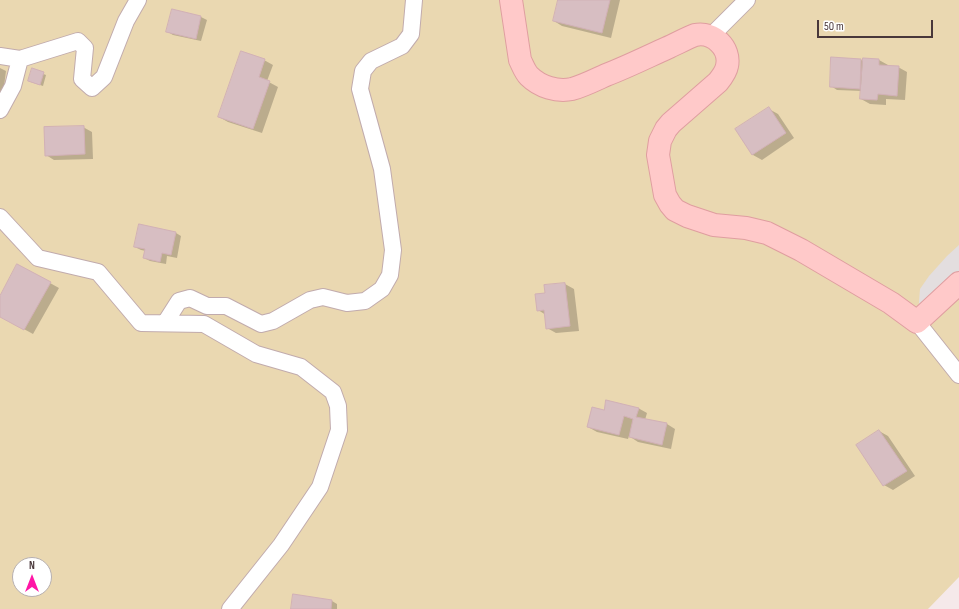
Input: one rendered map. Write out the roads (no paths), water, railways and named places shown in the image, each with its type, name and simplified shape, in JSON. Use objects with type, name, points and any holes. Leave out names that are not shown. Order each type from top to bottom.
[{"type":"street","points":[[0,56],[20,58],[78,41],[85,48],[82,79],[92,88],[104,77],[126,21],[138,0]]},
{"type":"street","points":[[165,323],[179,300],[190,298],[207,306],[226,306],[261,324],[272,321],[310,300],[324,297],[347,303],[365,300],[382,289],[390,275],[393,250],[382,169],[360,89],[363,71],[372,61],[402,46],[411,34],[414,0]]},
{"type":"street","points":[[512,0],[520,60],[528,76],[543,86],[552,89],[561,90],[578,87],[696,35],[711,36],[720,43],[726,52],[727,66],[725,71],[718,82],[671,123],[660,141],[658,156],[666,195],[670,204],[676,210],[687,216],[714,225],[746,228],[767,233],[801,250],[891,303],[917,322],[959,374]]},
{"type":"street","points":[[711,36],[748,0]]},
{"type":"street","points":[[0,110],[13,86],[20,58]]},
{"type":"street","points":[[0,217],[38,258],[98,272],[141,323],[204,324],[256,354],[301,367],[333,392],[338,406],[339,430],[320,487],[281,545],[230,609]]},
{"type":"street","points":[[917,322],[959,284]]}]
